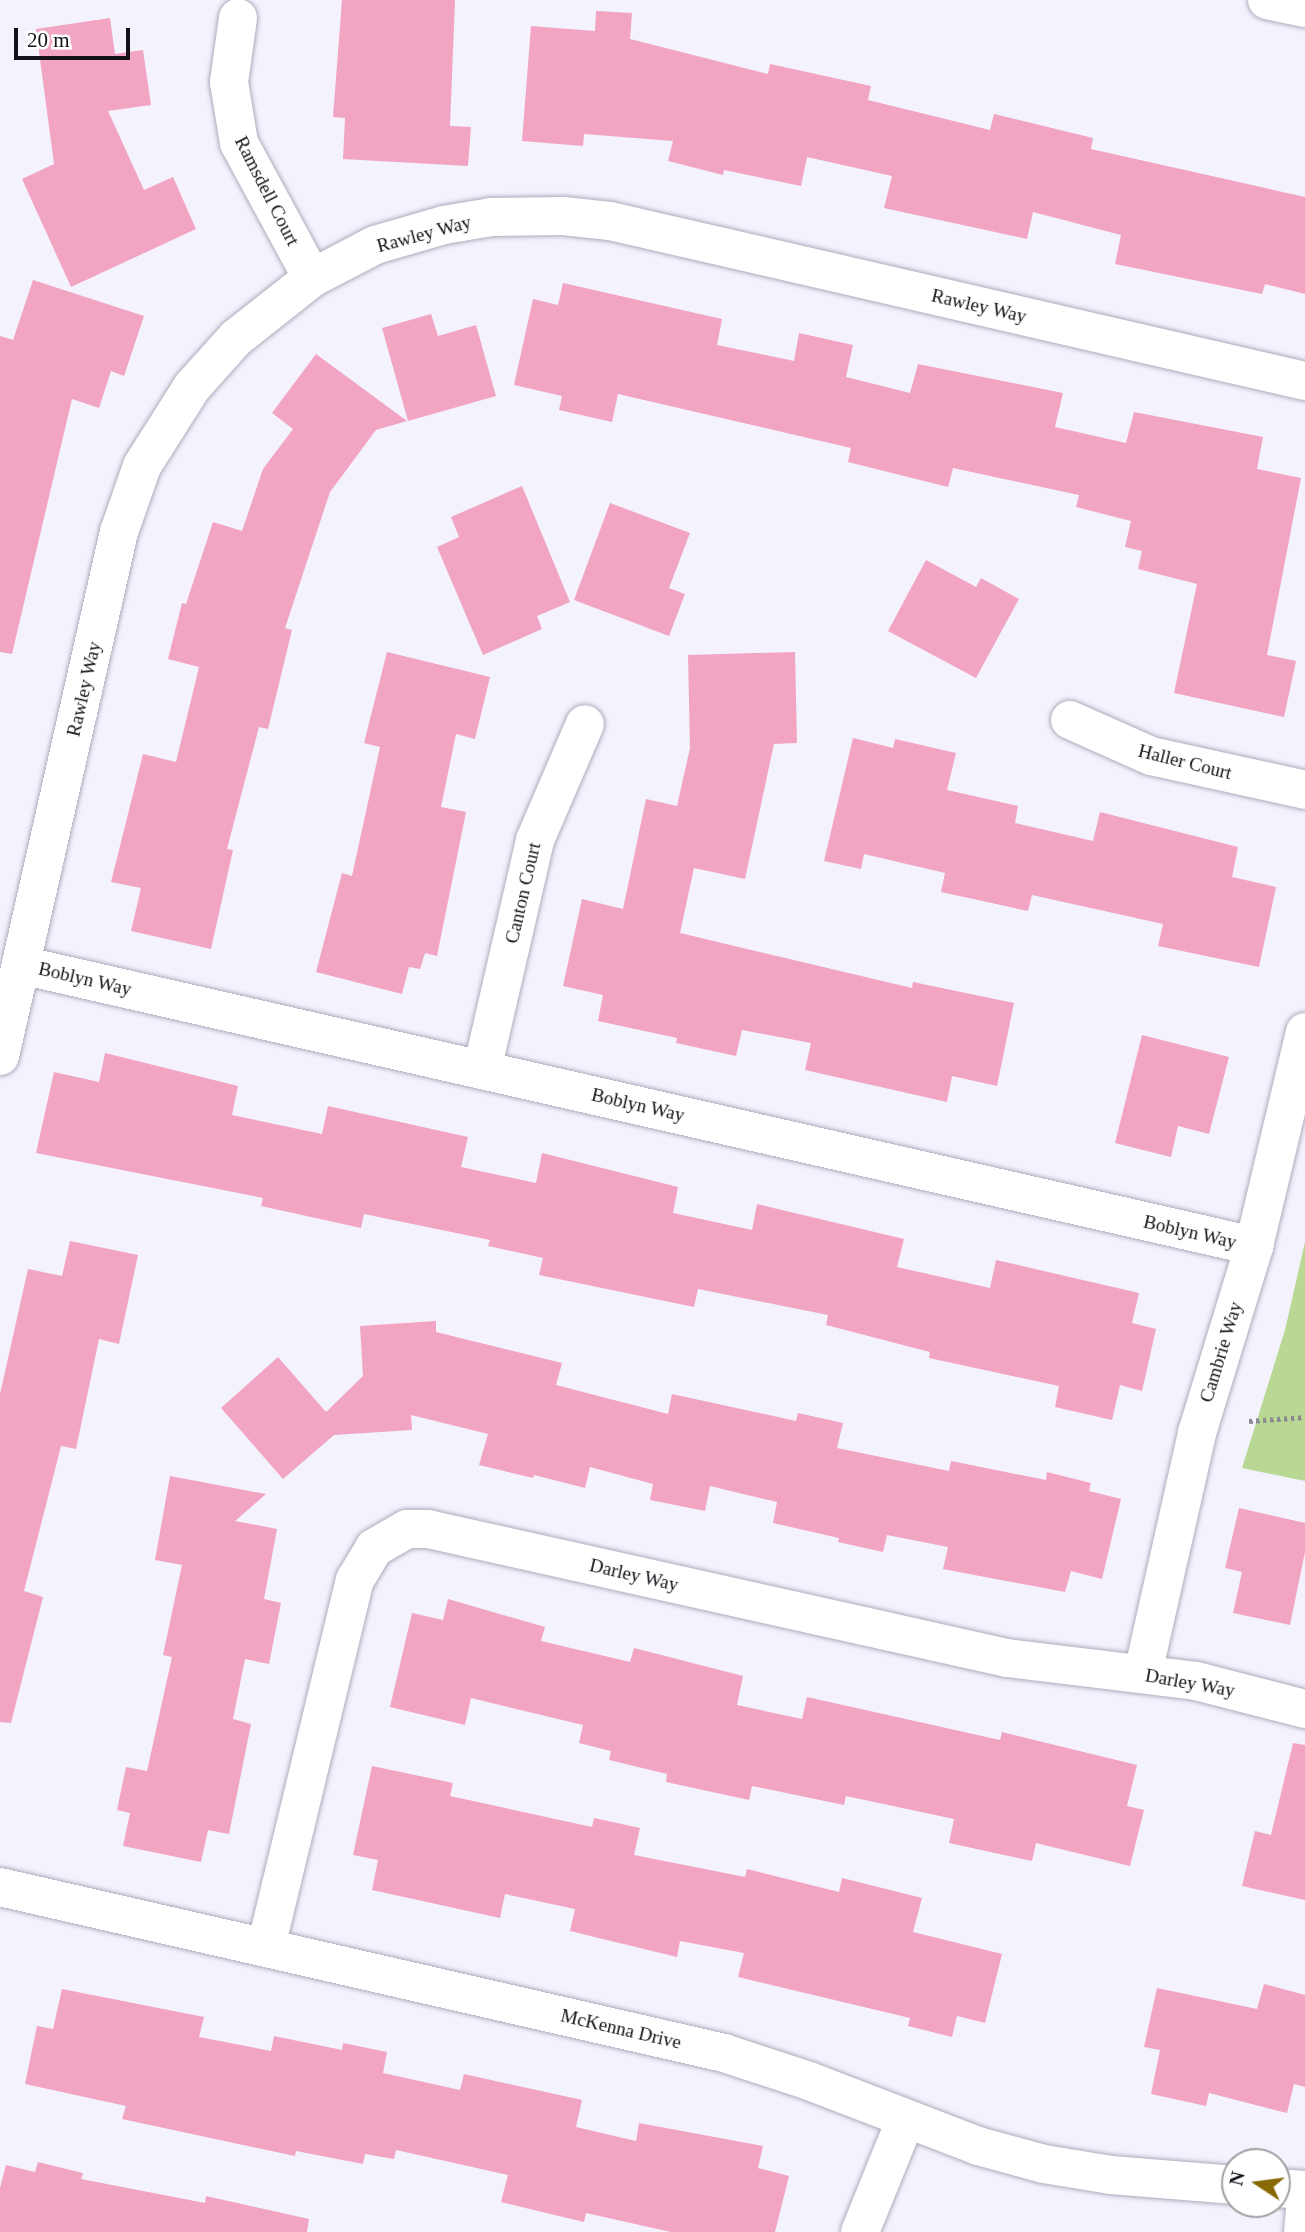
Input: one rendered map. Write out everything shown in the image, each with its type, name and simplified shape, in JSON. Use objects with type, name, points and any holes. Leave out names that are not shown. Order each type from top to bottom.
[{"type":"street","points":[[1267,0],[1305,8]]},
{"type":"street","name":"Ramsdell Court","points":[[238,18],[229,82],[239,143],[312,278]]},
{"type":"street","name":"Rawley Way","points":[[0,1056],[119,532],[142,466],[192,387],[228,347],[312,278],[375,245],[444,225],[491,217],[563,216],[610,221],[1305,382]]},
{"type":"street","name":"Haller Court","points":[[1070,720],[1151,756],[1305,790]]},
{"type":"street","name":"Canton Court","points":[[482,1070],[535,839],[585,724]]},
{"type":"street","name":"Boblyn Way","points":[[22,965],[1254,1247]]},
{"type":"street","name":"Cambrie Way","points":[[1143,1674],[1197,1433],[1254,1247],[1305,1032]]},
{"type":"street","name":"Darley Way","points":[[266,1947],[355,1580],[374,1548],[407,1529],[428,1529],[1006,1658],[1196,1681],[1305,1709]]},
{"type":"street","name":"McKenna Drive","points":[[0,1887],[724,2053],[809,2081],[905,2121],[1044,2164],[1111,2175],[1221,2184]]},
{"type":"street","points":[[860,2232],[905,2121]]},
{"type":"street","points":[[1303,2232],[1305,2211]]},
{"type":"path","points":[[1250,1421],[1305,1417]]},
{"type":"green space","points":[[1305,1242],[1305,1481],[1242,1468],[1285,1330]]},
{"type":"building","points":[[342,0],[455,0],[450,126],[471,127],[468,166],[343,159],[345,118],[333,117]]},
{"type":"building","points":[[596,11],[632,13],[630,39],[768,74],[770,64],[871,86],[868,100],[990,130],[994,114],[1093,138],[1091,149],[1305,197],[1305,294],[1265,284],[1262,294],[1115,264],[1121,235],[1033,212],[1027,239],[884,208],[892,176],[807,157],[801,186],[724,170],[723,175],[668,161],[673,141],[584,134],[583,146],[522,141],[531,26],[595,31]]},
{"type":"building","points":[[110,18],[115,54],[143,50],[151,105],[108,111],[144,190],[173,177],[196,229],[71,287],[22,179],[54,164],[36,29]]},
{"type":"building","points":[[33,280],[144,316],[124,376],[111,371],[99,408],[72,399],[12,654],[0,652],[0,336],[13,340]]},
{"type":"building","points":[[563,283],[722,319],[717,345],[794,361],[799,333],[853,345],[846,377],[910,393],[918,364],[1063,393],[1055,427],[1126,443],[1134,412],[1263,437],[1257,469],[1301,478],[1267,655],[1296,661],[1284,717],[1174,693],[1197,584],[1138,569],[1142,551],[1125,547],[1131,521],[1076,507],[1079,495],[953,468],[948,487],[848,462],[851,448],[618,394],[612,422],[559,410],[562,396],[514,385],[533,299],[558,305]]},
{"type":"building","points":[[431,314],[438,336],[476,325],[496,396],[408,421],[382,328]]},
{"type":"building","points":[[316,354],[407,421],[376,430],[330,492],[285,628],[292,630],[268,729],[259,727],[227,849],[233,850],[211,949],[131,931],[141,888],[111,882],[143,754],[176,762],[199,667],[168,659],[182,603],[186,604],[213,522],[242,531],[263,469],[293,429],[272,413]]},
{"type":"building","points":[[522,486],[570,602],[537,616],[542,629],[483,655],[437,547],[459,537],[451,517]]},
{"type":"building","points":[[610,503],[690,533],[669,588],[685,594],[669,636],[574,600]]},
{"type":"building","points":[[926,560],[976,587],[981,578],[1019,599],[976,678],[888,631]]},
{"type":"building","points":[[387,652],[490,677],[475,739],[456,734],[441,807],[466,812],[437,956],[425,953],[420,969],[409,967],[402,994],[316,972],[342,873],[352,876],[380,747],[364,743]]},
{"type":"building","points":[[795,652],[797,743],[774,744],[745,879],[694,868],[680,933],[912,988],[913,982],[1014,1003],[997,1086],[952,1076],[947,1102],[805,1070],[811,1043],[742,1030],[736,1056],[676,1043],[677,1038],[598,1021],[603,995],[563,986],[582,899],[623,909],[646,799],[677,806],[690,748],[688,655]]},
{"type":"building","points":[[853,738],[893,748],[895,739],[956,753],[947,790],[1018,806],[1015,823],[1093,841],[1100,812],[1238,847],[1232,877],[1276,887],[1259,967],[1158,946],[1163,924],[1032,895],[1028,911],[941,892],[945,873],[864,854],[861,869],[824,861]]},
{"type":"building","points":[[1142,1035],[1229,1057],[1209,1134],[1178,1126],[1171,1157],[1115,1143]]},
{"type":"building","points":[[105,1053],[238,1086],[232,1115],[322,1134],[328,1106],[468,1137],[461,1167],[536,1183],[542,1153],[678,1187],[673,1213],[752,1230],[757,1204],[904,1239],[897,1267],[990,1288],[996,1260],[1139,1293],[1132,1323],[1156,1329],[1142,1391],[1120,1385],[1112,1420],[1055,1407],[1059,1386],[929,1358],[930,1352],[826,1325],[828,1315],[698,1289],[694,1307],[539,1275],[543,1258],[488,1246],[490,1240],[364,1214],[361,1228],[261,1206],[263,1198],[36,1153],[54,1072],[99,1082]]},
{"type":"building","points":[[70,1241],[138,1255],[119,1344],[99,1339],[76,1449],[61,1446],[24,1591],[43,1597],[11,1723],[0,1722],[0,1394],[28,1269],[62,1276]]},
{"type":"building","points":[[436,1321],[436,1332],[562,1363],[556,1385],[668,1414],[672,1394],[796,1421],[798,1413],[843,1423],[837,1448],[949,1471],[951,1461],[1046,1480],[1047,1472],[1091,1483],[1089,1491],[1121,1499],[1102,1579],[1071,1571],[1065,1592],[943,1569],[948,1547],[887,1535],[883,1552],[838,1542],[839,1538],[773,1523],[777,1502],[710,1486],[705,1511],[650,1500],[653,1484],[590,1467],[585,1488],[534,1475],[533,1478],[479,1465],[488,1434],[411,1415],[412,1430],[334,1435],[283,1479],[221,1408],[278,1357],[326,1412],[363,1376],[360,1326]]},
{"type":"building","points":[[170,1476],[266,1494],[235,1521],[277,1529],[264,1599],[281,1603],[269,1664],[245,1659],[233,1719],[251,1724],[229,1834],[208,1830],[201,1862],[123,1846],[130,1813],[117,1810],[126,1767],[147,1771],[172,1657],[163,1655],[182,1565],[155,1560]]},
{"type":"building","points":[[1239,1508],[1305,1523],[1305,1552],[1290,1625],[1233,1613],[1242,1572],[1225,1568]]},
{"type":"building","points":[[448,1599],[545,1627],[541,1641],[630,1662],[634,1648],[743,1676],[737,1705],[802,1719],[807,1697],[1000,1740],[1002,1732],[1137,1765],[1127,1806],[1144,1810],[1130,1866],[1036,1843],[1032,1861],[949,1843],[954,1819],[846,1796],[844,1805],[752,1786],[749,1800],[666,1782],[667,1774],[609,1760],[611,1751],[579,1743],[583,1725],[471,1698],[465,1725],[390,1707],[412,1613],[443,1620]]},
{"type":"building","points":[[1293,1743],[1305,1745],[1305,1900],[1242,1886],[1255,1831],[1271,1835]]},
{"type":"building","points":[[372,1766],[453,1783],[450,1796],[592,1827],[594,1818],[640,1828],[634,1855],[745,1877],[747,1869],[839,1892],[842,1878],[922,1898],[913,1932],[1002,1954],[985,2023],[957,2016],[952,2037],[908,2026],[910,2018],[738,1977],[744,1953],[680,1941],[677,1957],[570,1931],[575,1909],[505,1894],[500,1918],[372,1890],[378,1860],[353,1855]]},
{"type":"building","points":[[1264,1984],[1305,1995],[1305,2087],[1294,2084],[1287,2113],[1209,2093],[1206,2106],[1151,2094],[1160,2050],[1144,2047],[1157,1988],[1257,2009]]},
{"type":"building","points":[[62,1989],[204,2017],[199,2037],[271,2051],[274,2036],[342,2050],[343,2043],[387,2052],[383,2073],[460,2090],[464,2074],[582,2100],[576,2127],[636,2141],[639,2123],[763,2146],[758,2168],[789,2176],[775,2232],[671,2232],[586,2213],[584,2222],[501,2202],[508,2175],[396,2150],[394,2159],[365,2154],[363,2164],[296,2151],[295,2156],[122,2119],[126,2106],[25,2084],[37,2026],[53,2029]]},
{"type":"building","points":[[38,2162],[83,2173],[81,2179],[205,2203],[206,2196],[309,2219],[307,2232],[0,2232],[0,2188],[6,2165],[35,2172]]}]
